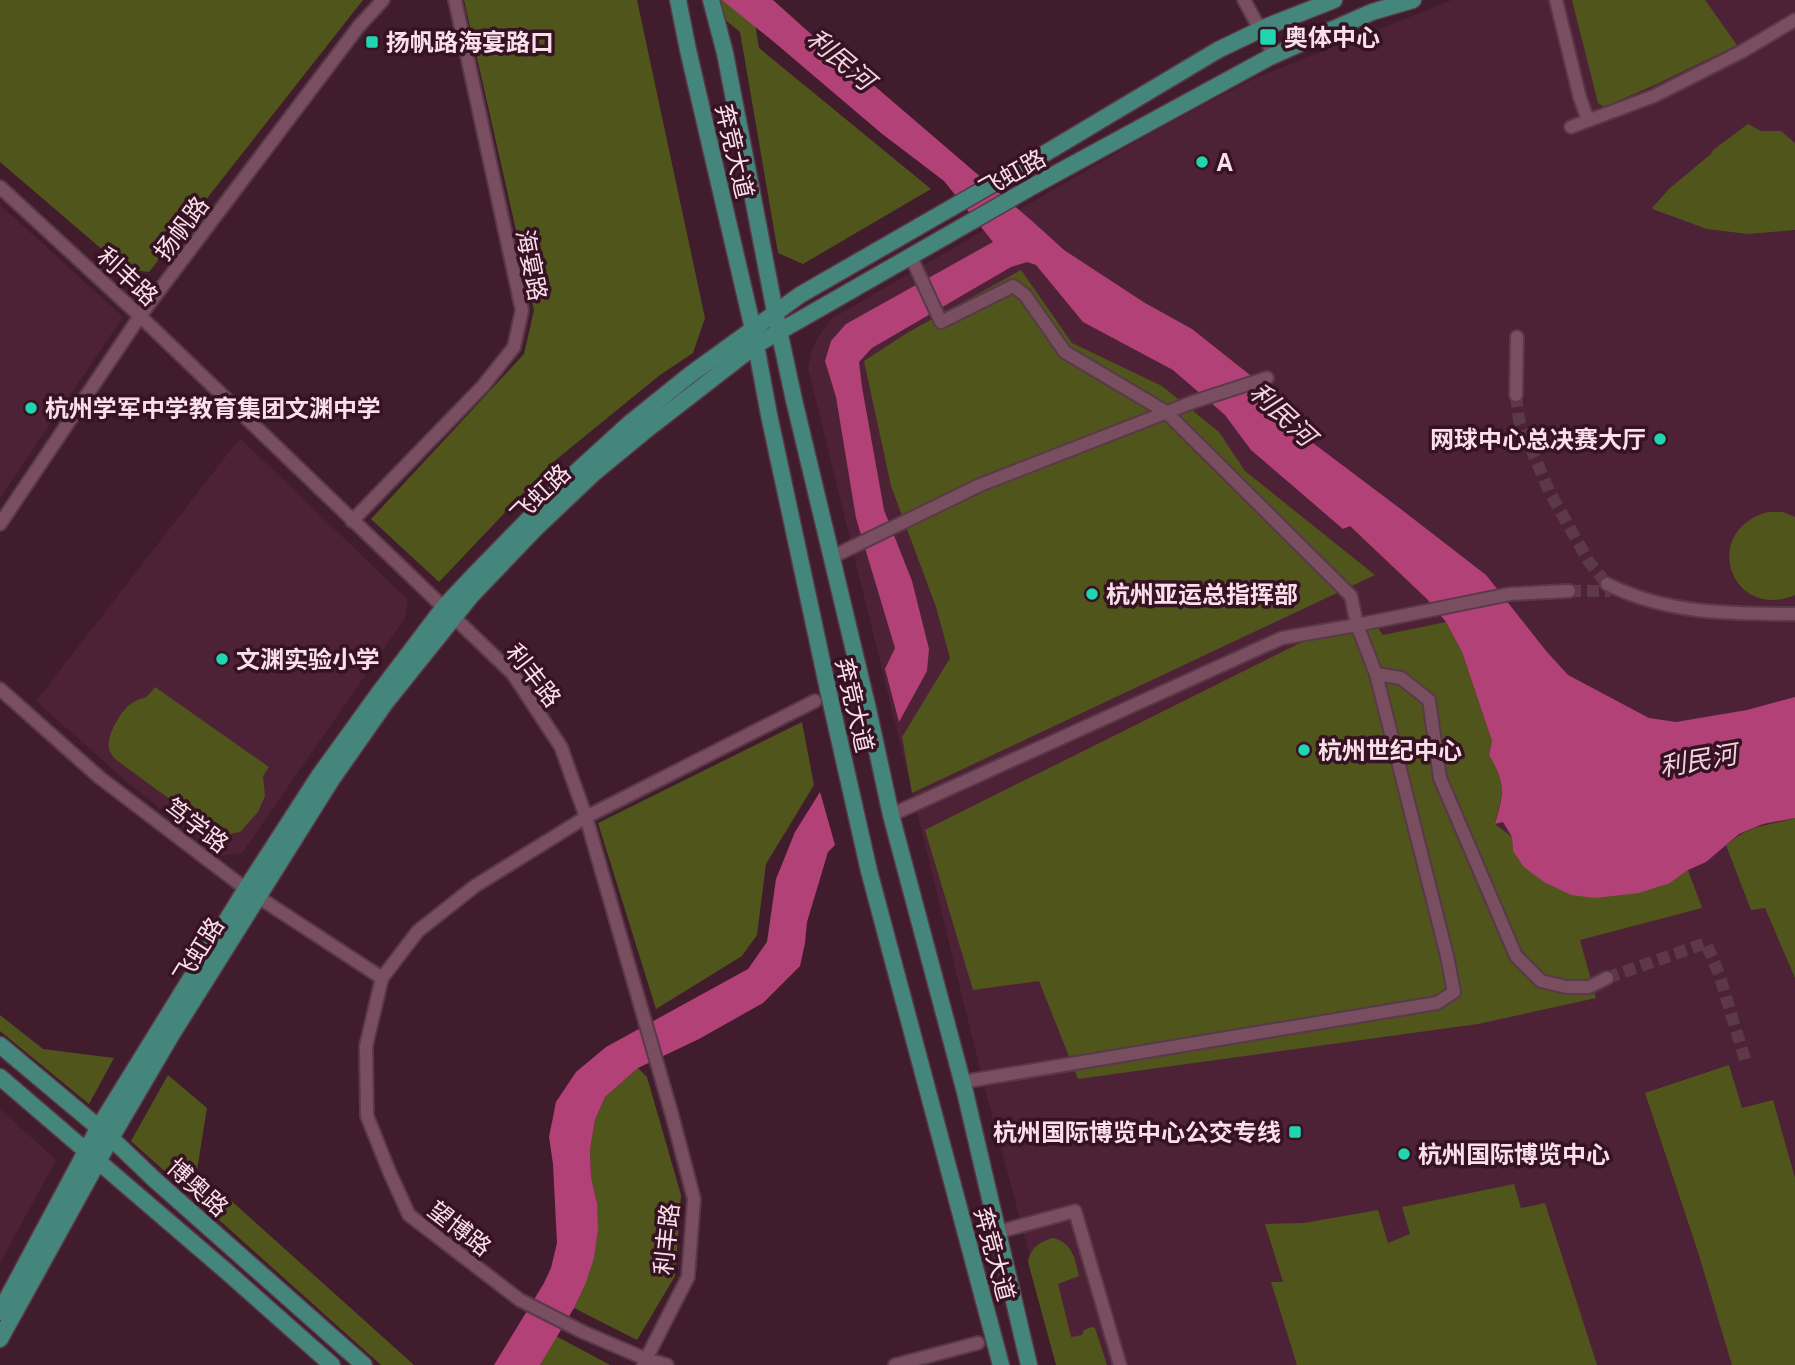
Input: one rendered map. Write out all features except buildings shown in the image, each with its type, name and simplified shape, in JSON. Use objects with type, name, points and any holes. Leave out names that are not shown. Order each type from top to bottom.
[{"type":"main road","name":"奔竞大道","points":[[678,0],[753,328],[769,415],[869,871],[1002,1365]]},
{"type":"main road","name":"奔竞大道","points":[[711,0],[794,400],[891,816],[962,1082],[1029,1365]]},
{"type":"main road","name":"飞虹路","points":[[0,1312],[85,1151],[105,1133],[253,893],[319,776],[379,693],[449,613],[474,575],[562,485],[691,374],[800,295],[1218,50],[1261,29],[1334,0]]},
{"type":"main road","name":"飞虹路","points":[[449,613],[471,596],[536,528],[594,473],[756,345],[1035,185],[1274,55],[1372,12],[1413,0]]},
{"type":"main road","name":"博奥路","points":[[0,1045],[105,1133],[363,1365]]},
{"type":"main road","name":"博奥路","points":[[0,1077],[331,1365]]},
{"type":"main road","name":"飞虹路","points":[[0,1339],[98,1162],[105,1133]]},
{"type":"street","name":"扬帆路","points":[[0,524],[140,316],[359,26],[383,0]]},
{"type":"street","name":"海宴路","points":[[352,521],[483,386],[514,347],[522,310],[455,0]]},
{"type":"street","points":[[1244,0],[1274,55]]},
{"type":"street","points":[[1556,0],[1588,120]]},
{"type":"street","points":[[1570,127],[1654,96],[1741,52],[1795,20]]},
{"type":"street","name":"利丰路","points":[[0,187],[140,316],[513,674],[561,747],[586,817],[694,1199],[688,1277],[644,1362]]},
{"type":"street","points":[[911,257],[941,322],[1013,286],[1025,295],[1065,352],[1166,412],[1351,596],[1357,625],[1376,674],[1454,992],[1437,1003],[962,1082]]},
{"type":"street","points":[[1516,395],[1517,337]]},
{"type":"street","points":[[832,557],[980,485],[1166,412],[1267,378]]},
{"type":"street","points":[[1613,589],[1693,611],[1795,614]]},
{"type":"street","points":[[891,816],[1282,638],[1510,594],[1569,591]]},
{"type":"street","points":[[1376,674],[1401,678],[1429,700],[1440,778],[1516,956],[1541,981],[1567,987],[1588,986],[1607,978]]},
{"type":"street","name":"笃学路","points":[[0,689],[99,777],[253,893],[382,978]]},
{"type":"street","points":[[382,978],[418,931],[475,886],[586,817],[815,701]]},
{"type":"street","name":"望博路","points":[[382,978],[366,1046],[367,1116],[409,1215],[520,1300],[644,1362],[667,1365]]},
{"type":"street","points":[[998,1232],[1075,1211],[1120,1365]]},
{"type":"street","points":[[895,1365],[978,1343]]},
{"type":"shaded area","points":[[1452,0],[1795,0],[1795,1365],[1059,1365],[981,1073],[808,368],[812,350],[831,319],[1160,128],[1253,79]]},
{"type":"shaded area","name":"杭州学军中学教育集团文渊中学","points":[[0,205],[123,317],[0,498]]},
{"type":"shaded area","name":"文渊实验小学","points":[[240,438],[408,600],[405,618],[242,853],[220,856],[127,782],[36,701]]},
{"type":"shaded area","points":[[0,1109],[56,1160],[0,1263]]},
{"type":"green space","points":[[0,0],[363,0],[149,272],[125,269],[0,162]]},
{"type":"green space","points":[[464,0],[637,0],[705,318],[693,353],[660,375],[552,463],[439,582],[371,519],[524,354],[534,310]]},
{"type":"green space","points":[[701,0],[751,0],[759,48],[931,189],[803,264],[778,253],[740,32]]},
{"type":"green space","points":[[1572,0],[1705,0],[1737,45],[1604,107],[1598,103]]},
{"type":"green space","points":[[1748,124],[1761,131],[1781,131],[1795,143],[1795,230],[1748,234],[1707,229],[1652,208],[1713,150]]},
{"type":"green space","points":[[1021,270],[1072,343],[1162,386],[1219,432],[1245,471],[1375,575],[912,793],[902,737],[950,658],[936,607],[891,486],[864,361],[907,333]]},
{"type":"green space","points":[[1768,512],[1783,512],[1795,517],[1795,595],[1773,600],[1754,596],[1740,586],[1732,571],[1729,554],[1734,537],[1747,522]]},
{"type":"green space","name":"杭州世纪中心","points":[[1368,615],[1383,635],[1446,622],[1462,652],[1492,741],[1489,755],[1499,774],[1502,788],[1495,824],[1512,837],[1513,851],[1670,883],[1688,870],[1702,908],[1580,940],[1596,998],[1478,1024],[1078,1079],[1039,981],[973,990],[925,830],[1348,619]]},
{"type":"green space","points":[[155,687],[269,767],[263,776],[265,796],[258,812],[240,832],[220,836],[115,759],[111,753],[110,737],[119,717],[128,706],[146,697]]},
{"type":"green space","points":[[802,722],[814,785],[766,864],[757,935],[742,956],[656,1009],[598,823]]},
{"type":"green space","points":[[1795,818],[1795,978],[1765,908],[1751,910],[1726,845],[1752,829]]},
{"type":"green space","points":[[0,1015],[43,1049],[114,1058],[89,1104],[0,1031]]},
{"type":"green space","points":[[1729,1065],[1742,1108],[1773,1100],[1795,1178],[1795,1365],[1732,1365],[1645,1093]]},
{"type":"green space","points":[[638,1068],[647,1077],[681,1195],[675,1276],[637,1340],[574,1308],[585,1285],[597,1203],[591,1177],[590,1150],[595,1120],[605,1097]]},
{"type":"green space","points":[[168,1075],[207,1108],[197,1170],[414,1365],[381,1365],[131,1141]]},
{"type":"green space","points":[[1514,1184],[1521,1208],[1545,1203],[1597,1365],[1297,1365],[1271,1282],[1283,1282],[1265,1224],[1304,1223],[1378,1210],[1388,1243],[1410,1234],[1402,1207]]},
{"type":"green space","points":[[1052,1238],[1068,1247],[1079,1276],[1058,1284],[1071,1337],[1082,1335],[1084,1330],[1091,1327],[1095,1328],[1107,1365],[1056,1365],[1028,1262],[1036,1246]]},
{"type":"green space","points":[[556,1336],[610,1365],[540,1365]]},
{"type":"water","name":"利民河","points":[[722,0],[773,0],[1064,250],[1145,303],[1192,329],[1255,379],[1268,403],[1289,425],[1486,575],[1568,675],[1649,718],[1676,722],[1747,710],[1795,697],[1795,818],[1763,824],[1739,834],[1706,862],[1688,870],[1670,883],[1639,893],[1595,898],[1571,895],[1544,882],[1524,867],[1513,851],[1512,837],[1503,822],[1495,824],[1502,788],[1489,755],[1492,741],[1462,652],[1446,622],[1427,599],[1350,526],[1343,529],[1251,450],[1225,415],[1173,370],[1083,322],[1036,265],[1027,262],[1011,267],[872,348],[859,362],[884,510],[912,581],[929,649],[927,671],[899,722],[885,669],[895,648],[856,518],[836,397],[825,361],[831,341],[846,324],[993,242],[944,181],[881,133]]},
{"type":"water","points":[[820,792],[835,845],[828,852],[807,922],[800,966],[763,1003],[699,1039],[638,1068],[605,1097],[595,1120],[590,1150],[598,1228],[594,1258],[585,1285],[540,1365],[494,1365],[544,1283],[557,1243],[549,1137],[556,1102],[576,1072],[606,1047],[748,969],[767,942],[776,879],[795,832]]},
{"type":"tunnel","points":[[1516,395],[1519,420],[1549,491],[1589,562],[1607,584]]},
{"type":"tunnel","points":[[1569,591],[1610,591]]},
{"type":"tunnel","points":[[1607,978],[1706,943],[1719,974],[1746,1063]]},
{"type":"place","name":"奥体中心","points":[[1268,37]]},
{"type":"place","name":"扬帆路海宴路口","points":[[372,42]]},
{"type":"place","name":"A","points":[[1202,162]]},
{"type":"place","name":"杭州学军中学教育集团文渊中学","points":[[31,408]]},
{"type":"place","name":"网球中心总决赛大厅","points":[[1660,439]]},
{"type":"place","name":"杭州亚运总指挥部","points":[[1092,594]]},
{"type":"place","name":"文渊实验小学","points":[[222,659]]},
{"type":"place","name":"杭州世纪中心","points":[[1304,750]]},
{"type":"place","name":"杭州国际博览中心公交专线","points":[[1295,1132]]},
{"type":"place","name":"杭州国际博览中心","points":[[1404,1154]]}]
